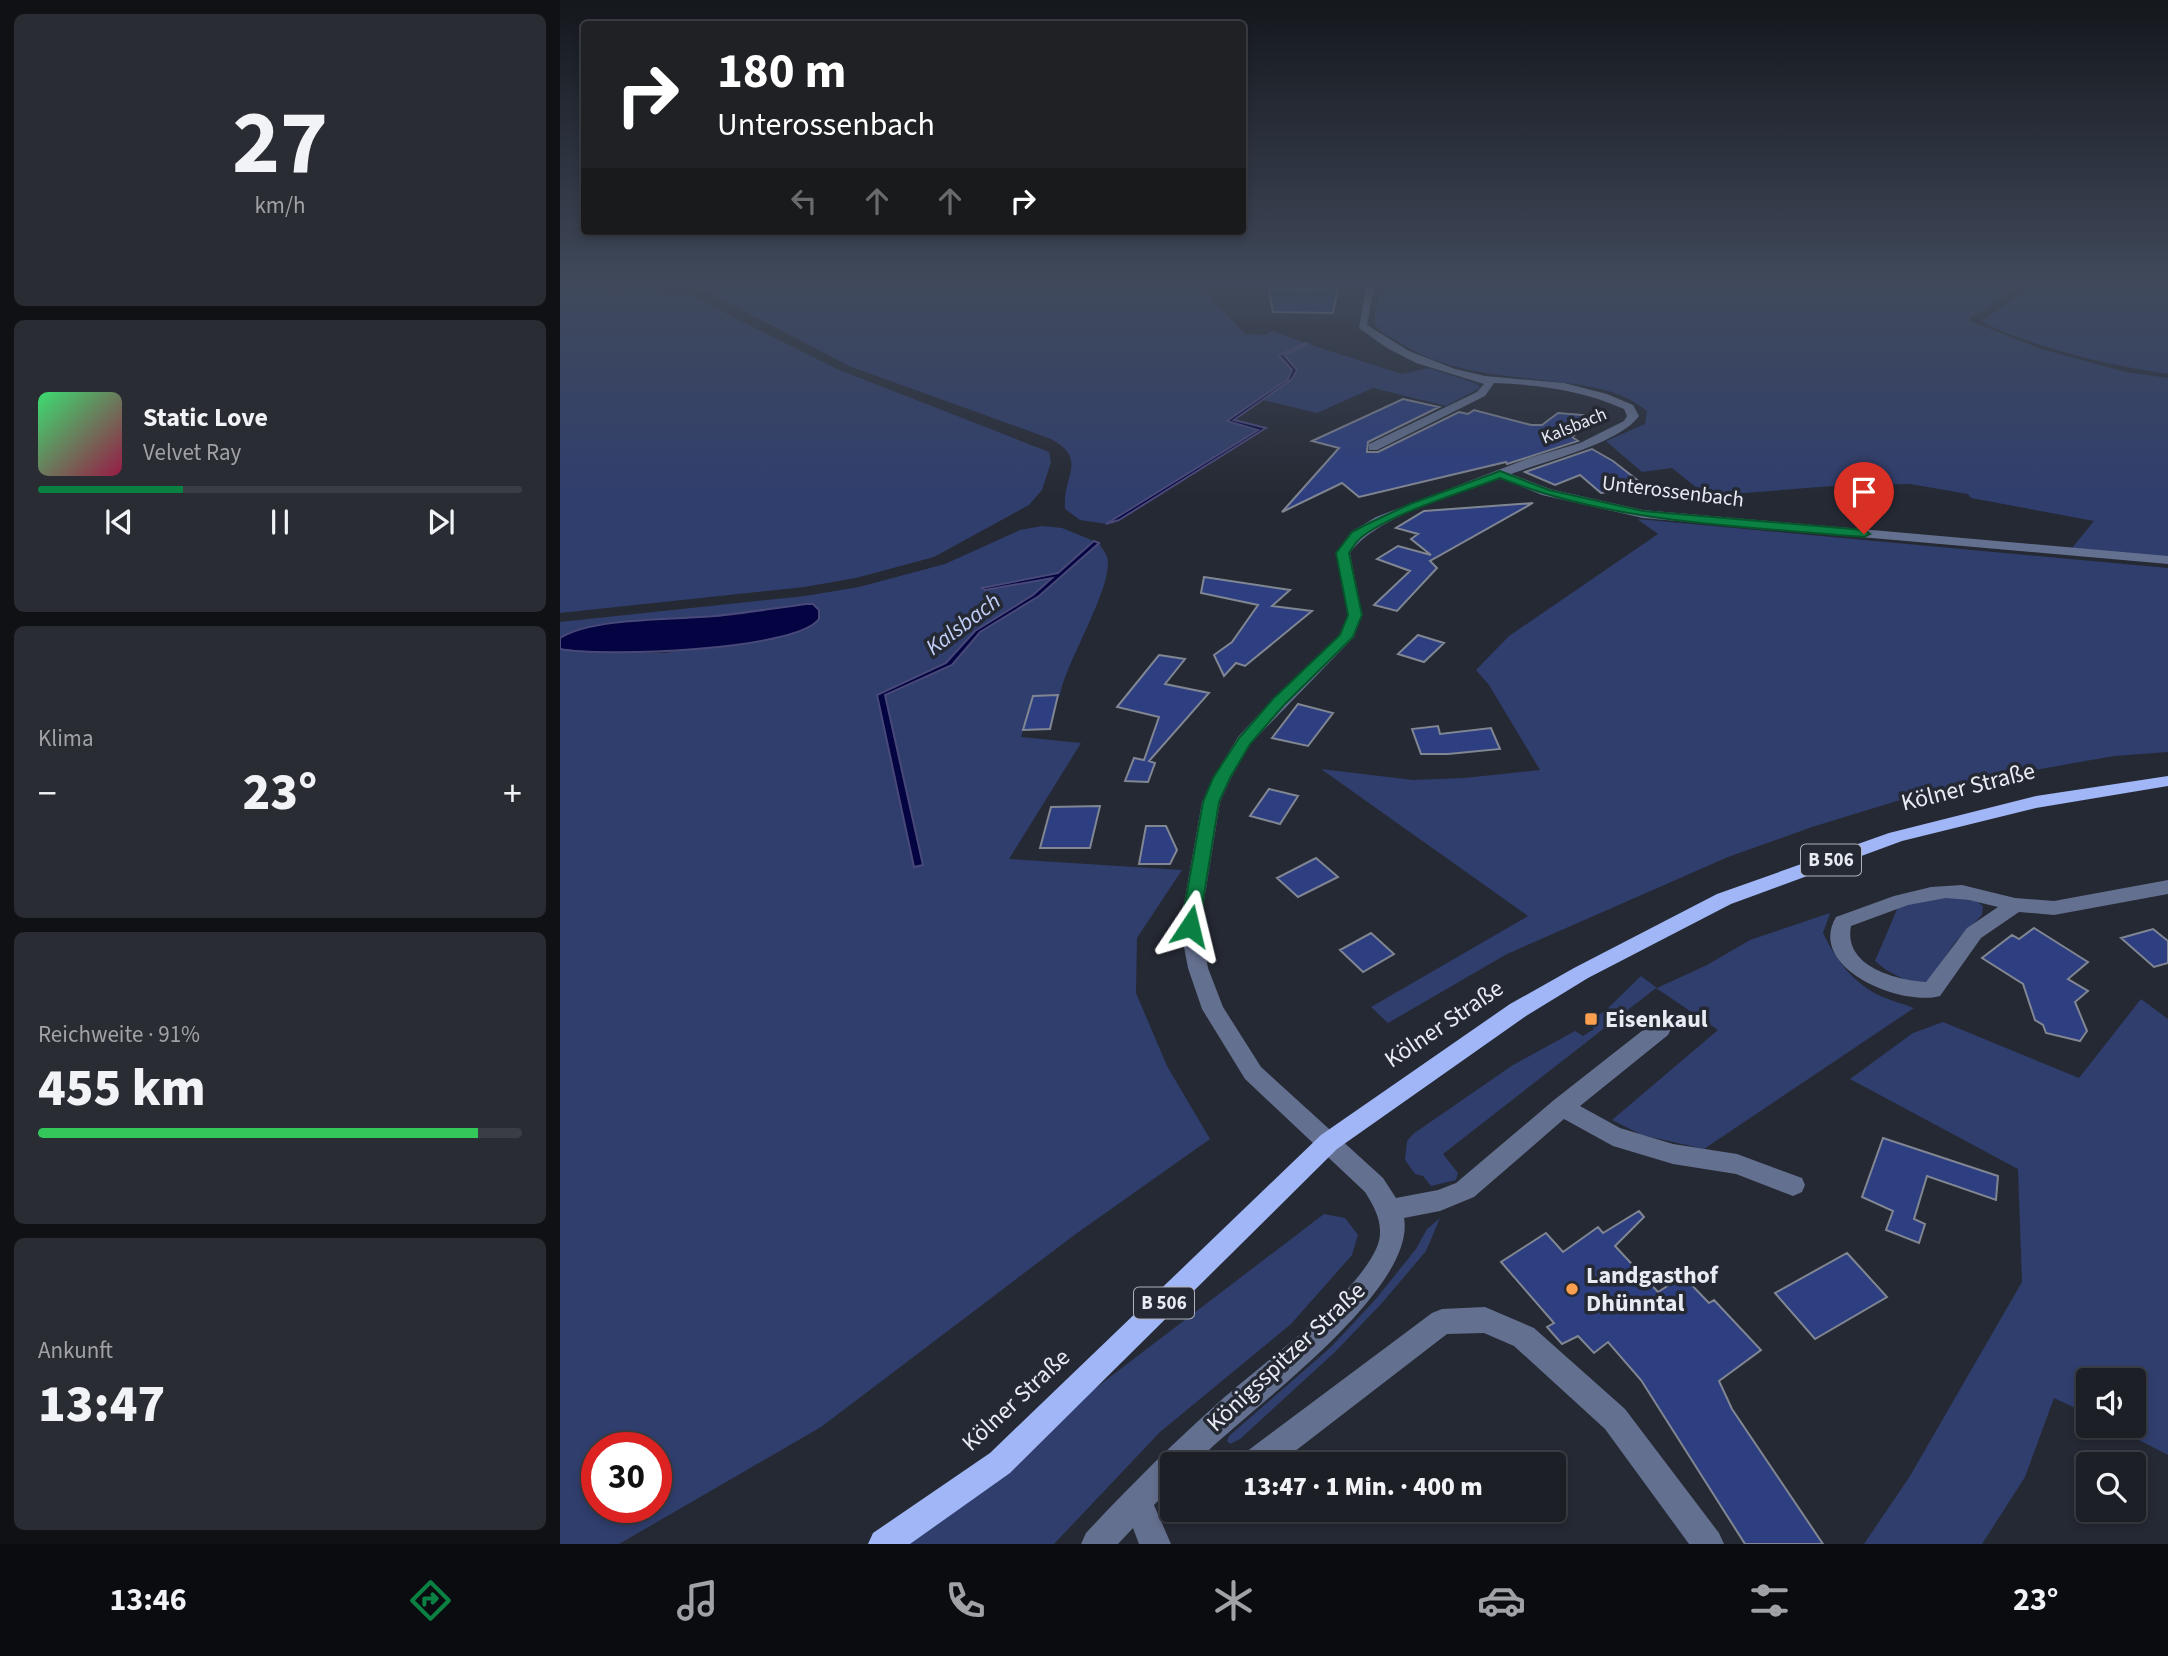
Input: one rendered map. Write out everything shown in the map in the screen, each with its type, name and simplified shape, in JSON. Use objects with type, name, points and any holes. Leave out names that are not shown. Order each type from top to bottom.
[{"type":"main road","name":"Kölner Straße","points":[[884,1544],[1000,1464],[1329,1142],[1518,1010],[1581,973],[1724,899],[1896,837],[2036,802],[2168,781]]},
{"type":"street","name":"Kalsbach","points":[[1401,353],[1450,372],[1489,380],[1525,381],[1602,394],[1629,407],[1633,416],[1628,423],[1584,444],[1500,474]]},
{"type":"street","points":[[1373,447],[1481,394],[1489,380]]},
{"type":"street","points":[[1500,474],[1415,506],[1356,535],[1343,553],[1355,615],[1346,637],[1279,702],[1244,741],[1211,802],[1190,926],[1198,968],[1213,1009],[1253,1073],[1374,1185],[1390,1210],[1440,1200],[1465,1190],[1562,1107],[1660,1029]]},
{"type":"street","name":"Unterossenbach","points":[[1500,474],[1546,492],[1643,514],[2168,560]]},
{"type":"street","points":[[2015,905],[1974,933],[1932,990],[1902,988],[1873,980],[1852,962],[1840,943],[1839,929],[1843,922],[1902,899],[1932,892],[1965,892],[2015,905],[2054,908],[2168,887]]},
{"type":"street","points":[[1562,1107],[1613,1136],[1673,1154],[1738,1164],[1793,1185]]},
{"type":"street","name":"Königsspitzer Straße","points":[[1202,1452],[1354,1297],[1384,1260],[1391,1245],[1393,1229],[1390,1210]]},
{"type":"street","points":[[1269,1452],[1442,1322],[1485,1320],[1524,1337],[1615,1419],[1708,1544]]},
{"type":"street","name":"Königsspitzer Straße","points":[[1097,1544],[1137,1500],[1160,1484]]},
{"type":"street","points":[[1137,1500],[1155,1544]]},
{"type":"shaded area","points":[[560,353],[805,353],[837,369],[1049,452],[1051,462],[1042,490],[1029,505],[934,557],[856,578],[804,587],[560,613]]},
{"type":"shaded area","points":[[824,353],[1283,353],[1279,355],[1292,370],[1288,379],[1227,420],[1259,429],[1106,524],[1080,520],[1065,509],[1071,461],[1069,454],[1051,439],[849,366]]},
{"type":"shaded area","points":[[1288,353],[1284,355],[1297,370],[1292,379],[1234,420],[1266,428],[1119,520],[1106,524],[1258,430],[1227,421],[1288,379],[1292,370],[1279,355]]},
{"type":"shaded area","points":[[1336,353],[1402,374],[1429,368],[1478,384],[1480,388],[1446,406],[1373,388],[1317,413],[1263,400],[1292,380],[1297,370],[1284,355]]},
{"type":"shaded area","points":[[1420,353],[2056,353],[2126,372],[2168,378],[2168,557],[2072,548],[2094,521],[1910,484],[1845,485],[1707,496],[1672,468],[1642,472],[1606,441],[1645,424],[1647,411],[1627,398],[1594,387],[1476,371]]},
{"type":"shaded area","points":[[2069,353],[2168,353],[2168,374],[2122,366]]},
{"type":"shaded area","points":[[1637,519],[2168,568],[2168,752],[2114,756],[2001,776],[1897,801],[1812,827],[1728,857],[1507,954],[1388,1023],[1371,1007],[1528,916],[1321,769],[1413,780],[1540,770],[1489,685],[1476,670],[1509,636],[1658,534]]},
{"type":"shaded area","points":[[1042,526],[1062,528],[1094,541],[1058,573],[983,588],[986,590],[1054,577],[1033,595],[975,631],[947,663],[877,695],[923,864],[885,695],[952,665],[980,632],[1039,596],[1099,543],[1107,557],[1108,569],[1104,585],[1060,695],[1033,696],[1021,737],[1081,743],[1009,859],[1182,870],[1137,938],[1136,993],[1167,1066],[1210,1139],[1073,1236],[821,1427],[672,1513],[672,1432],[581,1432],[581,1523],[655,1523],[619,1544],[560,1544],[560,649],[664,653],[747,642],[808,628],[813,604],[618,623],[575,631],[560,638],[560,622],[805,596],[859,587],[945,564],[1020,530]]},
{"type":"shaded area","points":[[1094,541],[1099,543],[1039,596],[980,632],[952,665],[885,695],[923,865],[914,867],[877,695],[946,663],[975,631],[1033,595],[1052,578],[985,590],[982,588],[1058,573]]},
{"type":"shaded area","points":[[813,604],[819,610],[819,619],[803,630],[737,645],[614,652],[560,649],[560,638],[593,626],[715,616]]},
{"type":"shaded area","points":[[1947,897],[1976,901],[1983,906],[1982,915],[1956,941],[1929,980],[1917,986],[1886,970],[1875,961],[1898,907],[1929,898]]},
{"type":"shaded area","points":[[1830,913],[1823,933],[1834,954],[1849,972],[1857,981],[1877,994],[1914,1008],[1704,1149],[1642,1135],[1612,1120],[1718,1030],[1656,988],[1443,1154],[1458,1173],[1456,1180],[1431,1186],[1423,1176],[1415,1174],[1405,1160],[1407,1141],[1413,1134],[1513,1065],[1575,1031],[1583,1036],[1594,1029],[1588,1022],[1606,1010],[1641,976],[1657,988],[1707,965],[1750,940]]},
{"type":"shaded area","points":[[2141,999],[2168,1019],[2168,1455],[2135,1438],[2146,1438],[2146,1368],[2076,1368],[2076,1408],[2054,1398],[2025,1477],[1982,1544],[1864,1544],[1910,1476],[2022,1282],[2018,1169],[1850,1079],[1913,1033],[1943,1022],[2079,1078]]},
{"type":"shaded area","points":[[1324,1214],[1345,1218],[1358,1235],[1352,1255],[1291,1324],[1160,1432],[1054,1544],[874,1544],[1068,1409]]},
{"type":"shaded area","points":[[1440,1218],[1426,1251],[1382,1303],[1335,1352],[1240,1439],[1230,1444],[1227,1441],[1229,1436],[1331,1347],[1375,1300],[1416,1249],[1427,1229]]},
{"type":"building","points":[[1403,399],[1439,407],[1368,442],[1367,452],[1378,452],[1459,412],[1468,414],[1474,410],[1531,425],[1542,425],[1558,413],[1583,415],[1573,428],[1578,432],[1572,437],[1578,441],[1507,464],[1506,462],[1359,497],[1342,483],[1282,512],[1339,448],[1312,441]]},
{"type":"building","points":[[1592,449],[1613,461],[1645,486],[1601,493],[1580,475],[1555,485],[1525,472]]},
{"type":"building","points":[[1533,503],[1430,561],[1437,568],[1397,611],[1374,605],[1410,571],[1377,559],[1398,546],[1431,555],[1411,539],[1418,534],[1396,528],[1424,511]]},
{"type":"building","points":[[1204,577],[1290,590],[1272,606],[1312,611],[1245,666],[1236,663],[1224,676],[1214,655],[1232,642],[1258,605],[1201,593]]},
{"type":"building","points":[[1418,635],[1444,643],[1424,662],[1398,654]]},
{"type":"building","points":[[1159,655],[1185,659],[1165,684],[1209,693],[1149,761],[1155,763],[1148,782],[1125,781],[1134,758],[1144,760],[1159,717],[1117,707]]},
{"type":"building","points":[[1058,695],[1050,729],[1023,730],[1033,696]]},
{"type":"building","points":[[1298,704],[1333,713],[1308,746],[1272,738]]},
{"type":"building","points":[[1438,726],[1440,734],[1491,728],[1500,749],[1421,754],[1412,729]]},
{"type":"building","points":[[1269,789],[1298,796],[1280,824],[1250,816]]},
{"type":"building","points":[[1100,806],[1090,848],[1040,848],[1051,807]]},
{"type":"building","points":[[1146,826],[1166,826],[1177,850],[1170,864],[1139,864]]},
{"type":"building","points":[[1316,858],[1338,877],[1298,897],[1277,878]]},
{"type":"building","points":[[2034,928],[2088,962],[2068,979],[2088,991],[2075,1002],[2087,1031],[2080,1041],[2046,1033],[2043,1025],[2035,1020],[2023,984],[1982,958],[2012,935],[2019,939]]},
{"type":"building","points":[[2153,929],[2168,941],[2168,963],[2154,967],[2121,938]]},
{"type":"building","points":[[1371,933],[1394,954],[1363,972],[1340,950]]},
{"type":"building","points":[[1883,1138],[1998,1176],[1996,1200],[1927,1176],[1914,1219],[1925,1224],[1919,1243],[1886,1230],[1893,1211],[1862,1197]]},
{"type":"building","points":[[1639,1211],[1644,1217],[1615,1246],[1658,1292],[1683,1276],[1709,1303],[1714,1300],[1761,1350],[1719,1381],[1732,1409],[1823,1544],[1745,1544],[1641,1380],[1608,1342],[1594,1353],[1578,1336],[1562,1344],[1547,1327],[1554,1323],[1501,1262],[1546,1233],[1563,1252],[1598,1227],[1603,1233]]},
{"type":"building","points":[[1847,1253],[1887,1297],[1815,1339],[1775,1293]]},
{"type":"place","name":"Eisenkaul","points":[[1591,1019]]},
{"type":"place","name":"Landgasthof Dhünntal","points":[[1572,1289]]},
{"type":"route","points":[[1190,926],[1211,802],[1222,778],[1244,741],[1279,702],[1346,637],[1355,615],[1343,553],[1356,535],[1381,520],[1500,474],[1546,492],[1643,514],[1864,534]]}]
